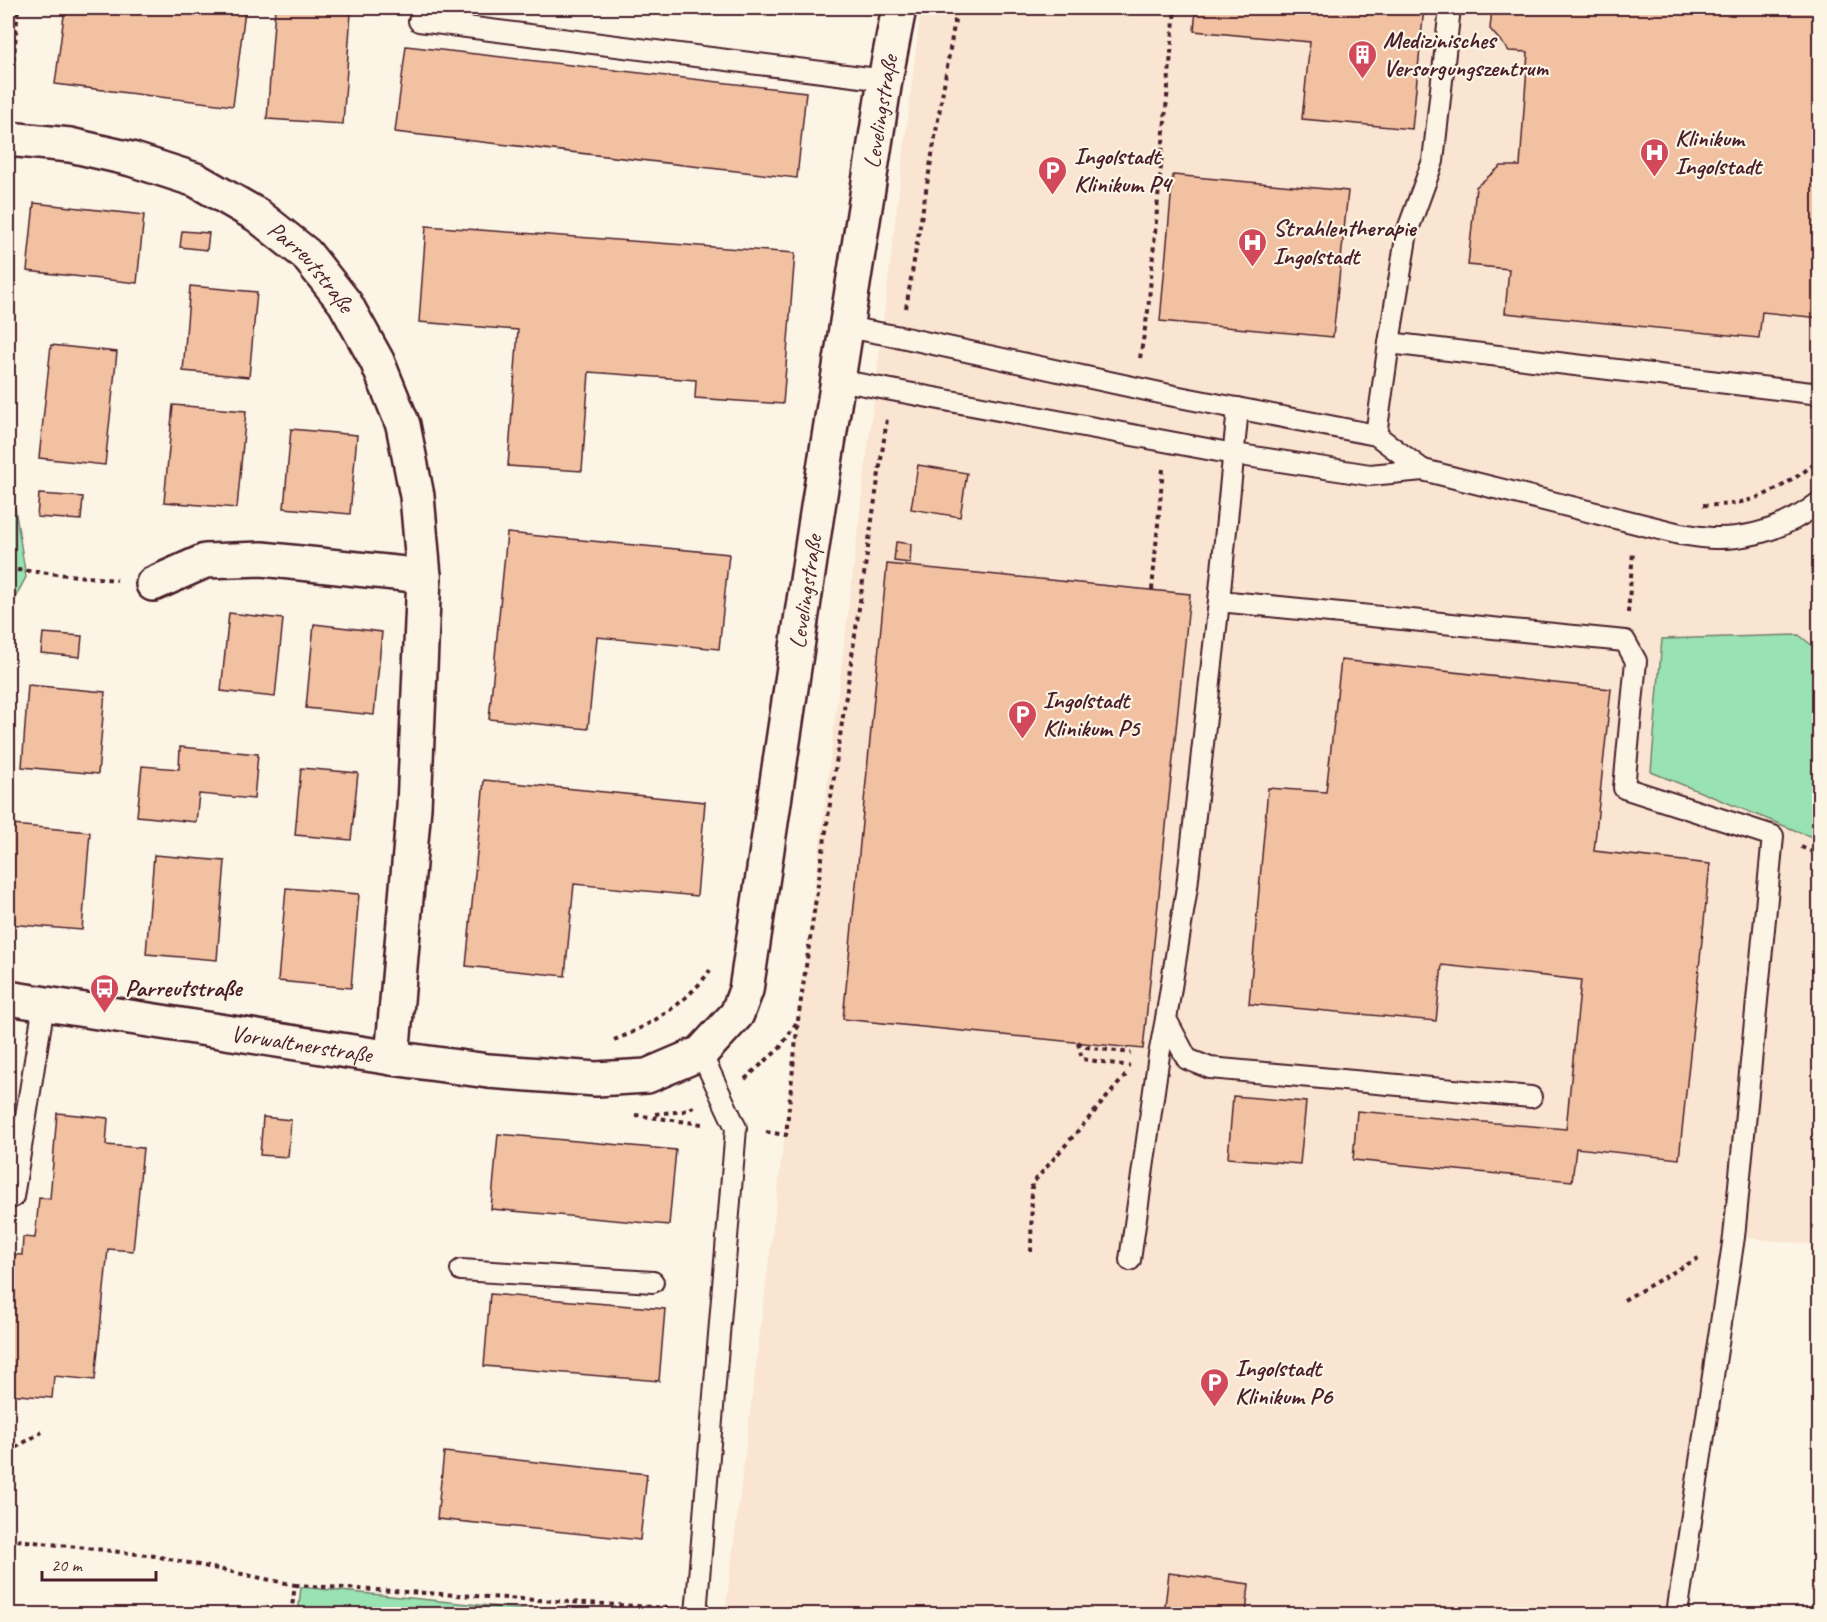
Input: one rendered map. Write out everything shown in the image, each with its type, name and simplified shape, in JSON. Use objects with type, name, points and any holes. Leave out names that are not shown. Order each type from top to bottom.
[{"type":"street","name":"Levelingstraße","points":[[596,1080],[647,1076],[701,1053],[737,1014],[746,990],[846,327],[885,80],[899,8]]},
{"type":"street","name":"Parreutstraße","points":[[8,139],[70,146],[130,159],[196,180],[257,215],[306,254],[345,303],[377,361],[403,424],[417,496],[424,576],[414,807],[392,1058]]},
{"type":"street","points":[[153,584],[205,561],[262,560],[424,576]]},
{"type":"street","name":"Vorwaltnerstraße","points":[[8,998],[392,1058],[488,1071],[596,1080]]},
{"type":"lane","points":[[1376,435],[1407,232],[1433,161],[1450,8]]},
{"type":"lane","points":[[419,21],[885,80]]},
{"type":"lane","points":[[846,327],[1376,435],[1423,471]]},
{"type":"lane","points":[[1389,343],[1820,394]]},
{"type":"lane","points":[[838,380],[1233,454],[1370,476],[1423,471],[1680,534],[1712,538],[1749,535],[1778,527],[1820,502]]},
{"type":"lane","points":[[1130,1260],[1187,887],[1220,601],[1238,408]]},
{"type":"lane","points":[[1220,601],[1625,641],[1636,662],[1624,788],[1773,836],[1734,1237],[1677,1614]]},
{"type":"lane","points":[[13,1197],[44,1004]]},
{"type":"lane","points":[[1166,1019],[1187,1059]]},
{"type":"lane","points":[[696,1612],[736,1128],[701,1053]]},
{"type":"lane","points":[[1158,1068],[1187,1059],[1210,1068],[1531,1097]]},
{"type":"lane","points":[[461,1270],[653,1282]]},
{"type":"path","points":[[8,139],[18,8]]},
{"type":"path","points":[[901,337],[957,8]]},
{"type":"path","points":[[1138,368],[1148,311],[1175,8]]},
{"type":"path","points":[[798,1020],[892,390]]},
{"type":"path","points":[[8,569],[153,584]]},
{"type":"path","points":[[610,1041],[629,1034],[664,1015],[705,978],[716,962]]},
{"type":"path","points":[[1031,1252],[1032,1184],[1134,1066],[1144,1054],[1086,1047],[1078,1042],[1082,1059],[1134,1066],[1158,1068]]},
{"type":"path","points":[[1624,1300],[1734,1237]]},
{"type":"path","points":[[8,1452],[42,1432]]},
{"type":"path","points":[[8,1539],[155,1556],[295,1585],[696,1612]]},
{"type":"path","points":[[291,1614],[295,1585]]},
{"type":"shaded area","name":"Klinikum Ingolstadt","points":[[921,8],[1819,8],[1819,1245],[1734,1237],[1684,1614],[725,1614]]},
{"type":"green space","points":[[8,502],[15,508],[26,577],[8,611]]},
{"type":"green space","points":[[1799,635],[1819,651],[1819,840],[1651,772],[1662,639]]},
{"type":"green space","points":[[301,1587],[570,1614],[298,1614]]},
{"type":"building","points":[[65,8],[245,10],[233,106],[55,84]]},
{"type":"building","points":[[275,8],[351,13],[343,124],[267,119]]},
{"type":"building","name":"Medizinisches Versorgungszentrum","points":[[1196,8],[1424,8],[1412,129],[1302,119],[1310,42],[1194,31]]},
{"type":"building","name":"Klinikum Ingolstadt","points":[[1492,8],[1820,8],[1820,318],[1762,312],[1759,338],[1505,313],[1509,269],[1468,265],[1476,187],[1501,166],[1520,166],[1528,52],[1509,51],[1490,29]]},
{"type":"building","points":[[406,46],[806,92],[797,178],[395,132]]},
{"type":"building","name":"Strahlentherapie Ingolstadt","points":[[1173,175],[1348,191],[1333,337],[1160,321]]},
{"type":"building","points":[[34,203],[144,215],[137,283],[27,271]]},
{"type":"building","points":[[426,226],[795,253],[783,404],[695,398],[696,380],[589,372],[582,471],[508,466],[518,330],[419,322]]},
{"type":"building","points":[[182,231],[209,233],[207,250],[180,247]]},
{"type":"building","points":[[190,286],[257,292],[249,377],[183,371]]},
{"type":"building","points":[[51,345],[117,352],[105,465],[39,458]]},
{"type":"building","points":[[173,405],[246,411],[237,508],[164,502]]},
{"type":"building","points":[[291,429],[357,435],[350,514],[284,508]]},
{"type":"building","points":[[918,465],[967,473],[960,517],[911,509]]},
{"type":"building","points":[[39,494],[83,497],[81,520],[37,517]]},
{"type":"building","points":[[507,533],[729,554],[719,649],[597,637],[588,729],[489,719]]},
{"type":"building","points":[[896,542],[911,544],[910,563],[894,561]]},
{"type":"building","name":"Ingolstadt Klinikum P5","points":[[887,564],[1190,594],[1143,1049],[843,1019]]},
{"type":"building","points":[[229,613],[283,619],[275,697],[221,691]]},
{"type":"building","points":[[314,624],[382,632],[374,715],[306,708]]},
{"type":"building","points":[[43,633],[82,636],[80,657],[41,653]]},
{"type":"building","points":[[1341,660],[1611,689],[1594,851],[1710,864],[1679,1159],[1576,1148],[1572,1181],[1353,1160],[1357,1111],[1566,1129],[1581,980],[1442,965],[1436,1021],[1249,1004],[1268,788],[1326,792]]},
{"type":"building","points":[[28,685],[105,692],[98,774],[22,767]]},
{"type":"building","points":[[180,747],[258,754],[254,799],[199,794],[196,822],[137,816],[142,766],[179,769]]},
{"type":"building","points":[[301,768],[358,773],[351,840],[295,835]]},
{"type":"building","points":[[484,780],[705,802],[697,896],[574,884],[565,976],[466,966]]},
{"type":"building","points":[[12,825],[90,832],[82,930],[8,924],[8,877]]},
{"type":"building","points":[[154,855],[225,861],[217,960],[146,954]]},
{"type":"building","points":[[286,888],[359,894],[351,988],[278,981]]},
{"type":"building","points":[[1233,1096],[1306,1102],[1300,1164],[1228,1158]]},
{"type":"building","points":[[57,1113],[108,1118],[106,1145],[143,1148],[133,1251],[108,1249],[95,1380],[54,1376],[52,1398],[8,1394],[8,1348],[13,1288],[8,1287],[8,1254],[22,1255],[23,1237],[35,1238],[39,1198],[50,1199]]},
{"type":"building","points":[[263,1117],[291,1120],[288,1157],[260,1155]]},
{"type":"building","points":[[498,1134],[676,1150],[669,1225],[491,1209]]},
{"type":"building","points":[[490,1294],[665,1309],[659,1381],[484,1366]]},
{"type":"building","points":[[444,1452],[647,1474],[640,1540],[437,1519]]},
{"type":"building","points":[[1169,1573],[1249,1584],[1246,1614],[1164,1614]]},
{"type":"place","name":"Medizinisches Versorgungszentrum","points":[[1362,80]]},
{"type":"place","name":"Klinikum Ingolstadt","points":[[1654,178]]},
{"type":"place","name":"Ingolstadt Klinikum P4","points":[[1053,196]]},
{"type":"place","name":"Strahlentherapie Ingolstadt","points":[[1252,268]]},
{"type":"place","name":"Ingolstadt Klinikum P5","points":[[1022,740]]},
{"type":"place","name":"Parreutstraße","points":[[104,1014]]},
{"type":"place","name":"Ingolstadt Klinikum P6","points":[[1214,1408]]}]
